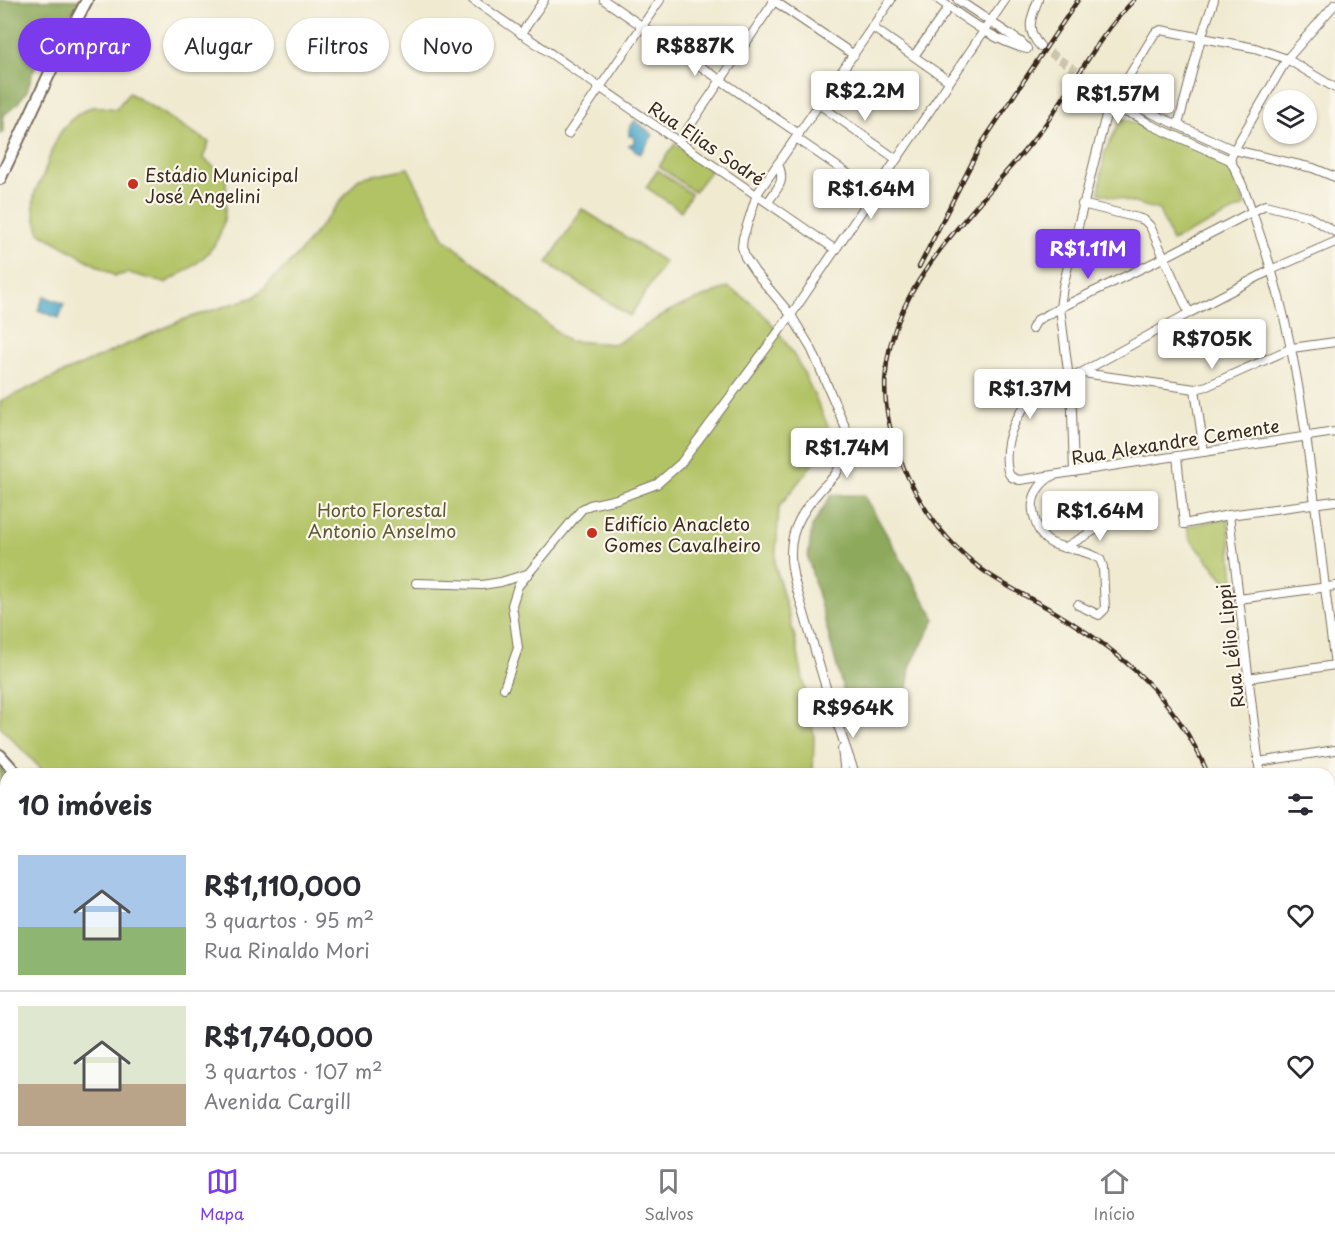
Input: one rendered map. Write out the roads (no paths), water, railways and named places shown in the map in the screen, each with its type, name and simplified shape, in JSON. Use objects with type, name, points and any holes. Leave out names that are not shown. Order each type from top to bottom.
[{"type":"street","points":[[0,179],[62,46],[87,0]]},
{"type":"street","name":"Rua Elias Sodré","points":[[473,0],[836,250]]},
{"type":"street","points":[[521,33],[544,0]]},
{"type":"street","points":[[604,0],[721,79],[854,178]]},
{"type":"street","points":[[568,134],[660,0]]},
{"type":"street","points":[[679,142],[774,0],[854,56]]},
{"type":"street","points":[[844,768],[841,741],[795,583],[790,553],[794,529],[801,513],[837,470],[849,436],[812,350],[791,315],[745,257],[742,247],[757,194],[891,0]]},
{"type":"street","points":[[939,0],[984,31],[1027,49],[1021,42],[958,0]]},
{"type":"street","points":[[504,688],[518,648],[512,605],[518,586],[582,509],[657,484],[681,463],[791,315],[1005,0]]},
{"type":"street","points":[[1038,0],[1030,27],[1031,36],[1040,46]]},
{"type":"street","points":[[1178,125],[1201,38],[1214,0]]},
{"type":"street","points":[[1230,160],[1287,59],[1335,4]]},
{"type":"street","points":[[914,56],[949,6]]},
{"type":"street","points":[[872,27],[949,81]]},
{"type":"street","points":[[1115,97],[1155,33],[1161,30],[1255,48],[1287,59],[1335,88]]},
{"type":"street","points":[[1094,83],[1151,124],[1230,160],[1239,176],[1273,269],[1292,348],[1335,664],[1248,678]]},
{"type":"street","points":[[1115,97],[1234,150],[1313,168],[1332,176],[1335,166]]},
{"type":"street","points":[[820,105],[896,159]]},
{"type":"street","points":[[1074,472],[1073,375],[1060,308],[1082,204],[1108,107],[1137,116]]},
{"type":"street","points":[[768,202],[782,180],[778,164]]},
{"type":"street","points":[[1082,204],[1144,220],[1150,226],[1189,313]]},
{"type":"street","points":[[1032,328],[1037,321],[1060,308],[1265,205],[1308,216],[1335,232]]},
{"type":"street","points":[[1073,375],[1273,269],[1335,242]]},
{"type":"street","points":[[1073,375],[1195,388],[1207,386],[1292,348],[1335,342]]},
{"type":"street","name":"Rua Alexandre Cemente","points":[[1073,375],[1041,389],[1017,416],[1008,436],[1005,451],[1007,474],[1010,477],[1020,480],[1335,432]]},
{"type":"street","points":[[1195,388],[1204,452]]},
{"type":"street","points":[[1177,456],[1184,524],[1229,515],[1335,501]]},
{"type":"street","points":[[1053,475],[1039,487],[1034,496],[1032,505],[1035,525],[1040,534],[1051,543],[1094,555],[1103,567],[1105,609],[1102,614],[1099,615],[1078,605]]},
{"type":"street","points":[[1064,548],[1095,530],[1115,509]]},
{"type":"street","name":"Rua Lélio Lippi","points":[[1229,515],[1259,768]]},
{"type":"street","points":[[416,583],[482,585],[529,573]]},
{"type":"street","points":[[1239,599],[1335,586]]},
{"type":"street","points":[[832,708],[853,768]]},
{"type":"street","points":[[1258,762],[1335,750]]},
{"type":"street","points":[[0,755],[12,768]]},
{"type":"water","points":[[635,120],[653,135],[640,154],[629,145],[634,143],[633,136],[629,136],[629,129]]},
{"type":"water","points":[[44,296],[64,304],[59,318],[38,310]]},
{"type":"tunnel","points":[[1040,46],[1094,83]]},
{"type":"railway","points":[[919,267],[982,143],[1078,0]]},
{"type":"railway","points":[[1134,0],[1094,50],[1060,104],[1035,138],[943,246],[917,283],[897,323],[886,365],[887,411],[901,461],[915,492],[933,520],[954,546],[988,574],[1053,611],[1124,661],[1145,680],[1180,722],[1205,768]]},
{"type":"place","name":"Estádio Municipal José Angelini","points":[[133,184]]},
{"type":"place","name":"Edifício Anacleto Gomes Cavalheiro","points":[[592,533]]},
{"type":"park label","name":"Horto Florestal Antonio Anselmo","points":[[382,519]]}]
